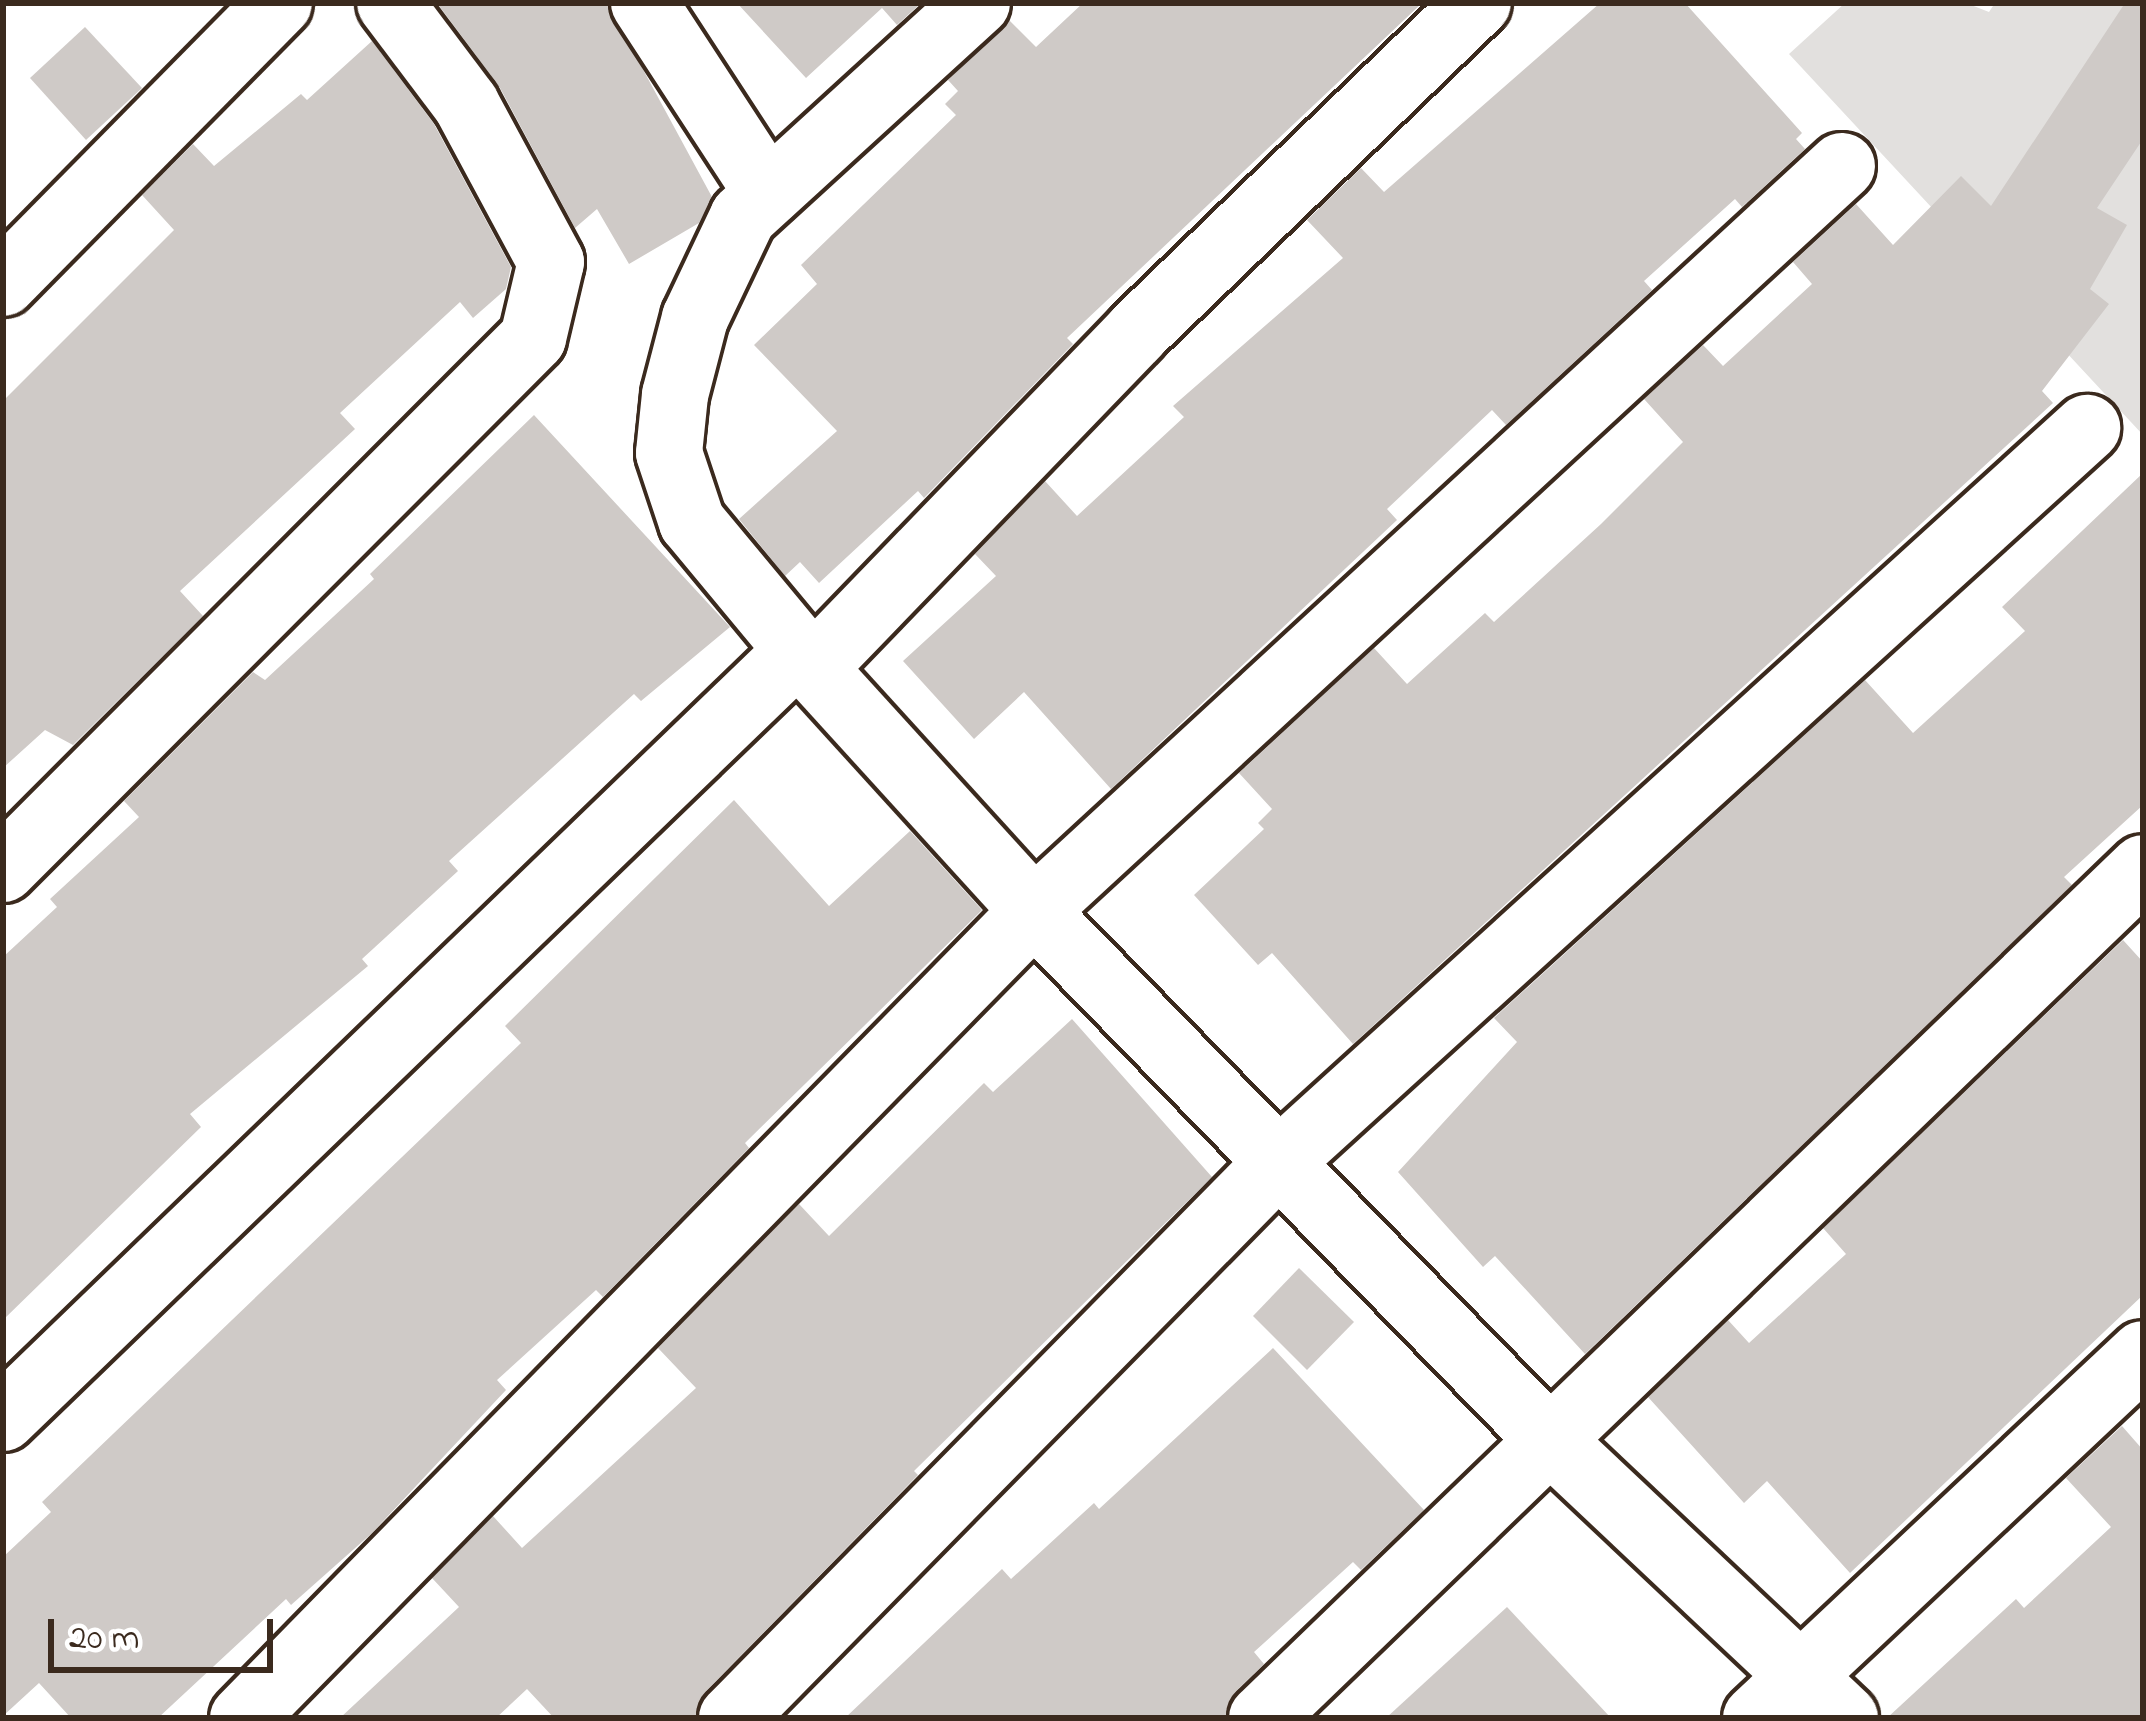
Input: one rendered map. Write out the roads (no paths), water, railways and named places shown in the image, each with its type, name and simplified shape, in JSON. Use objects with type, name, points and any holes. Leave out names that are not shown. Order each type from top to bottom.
[{"type":"street","points":[[3,283],[279,3]]},
{"type":"street","points":[[3,869],[533,338],[551,262],[466,104],[390,3]]},
{"type":"street","points":[[644,3],[768,193]]},
{"type":"street","points":[[977,3],[743,218],[695,318],[669,453],[692,522],[804,662],[1034,911],[1801,1703],[2143,1354]]},
{"type":"street","points":[[3,1418],[804,662],[1478,3]]},
{"type":"street","points":[[243,1718],[1034,911],[1842,166]]},
{"type":"street","points":[[732,1718],[1279,1162],[2087,428]]},
{"type":"street","points":[[1262,1718],[2143,868]]}]
